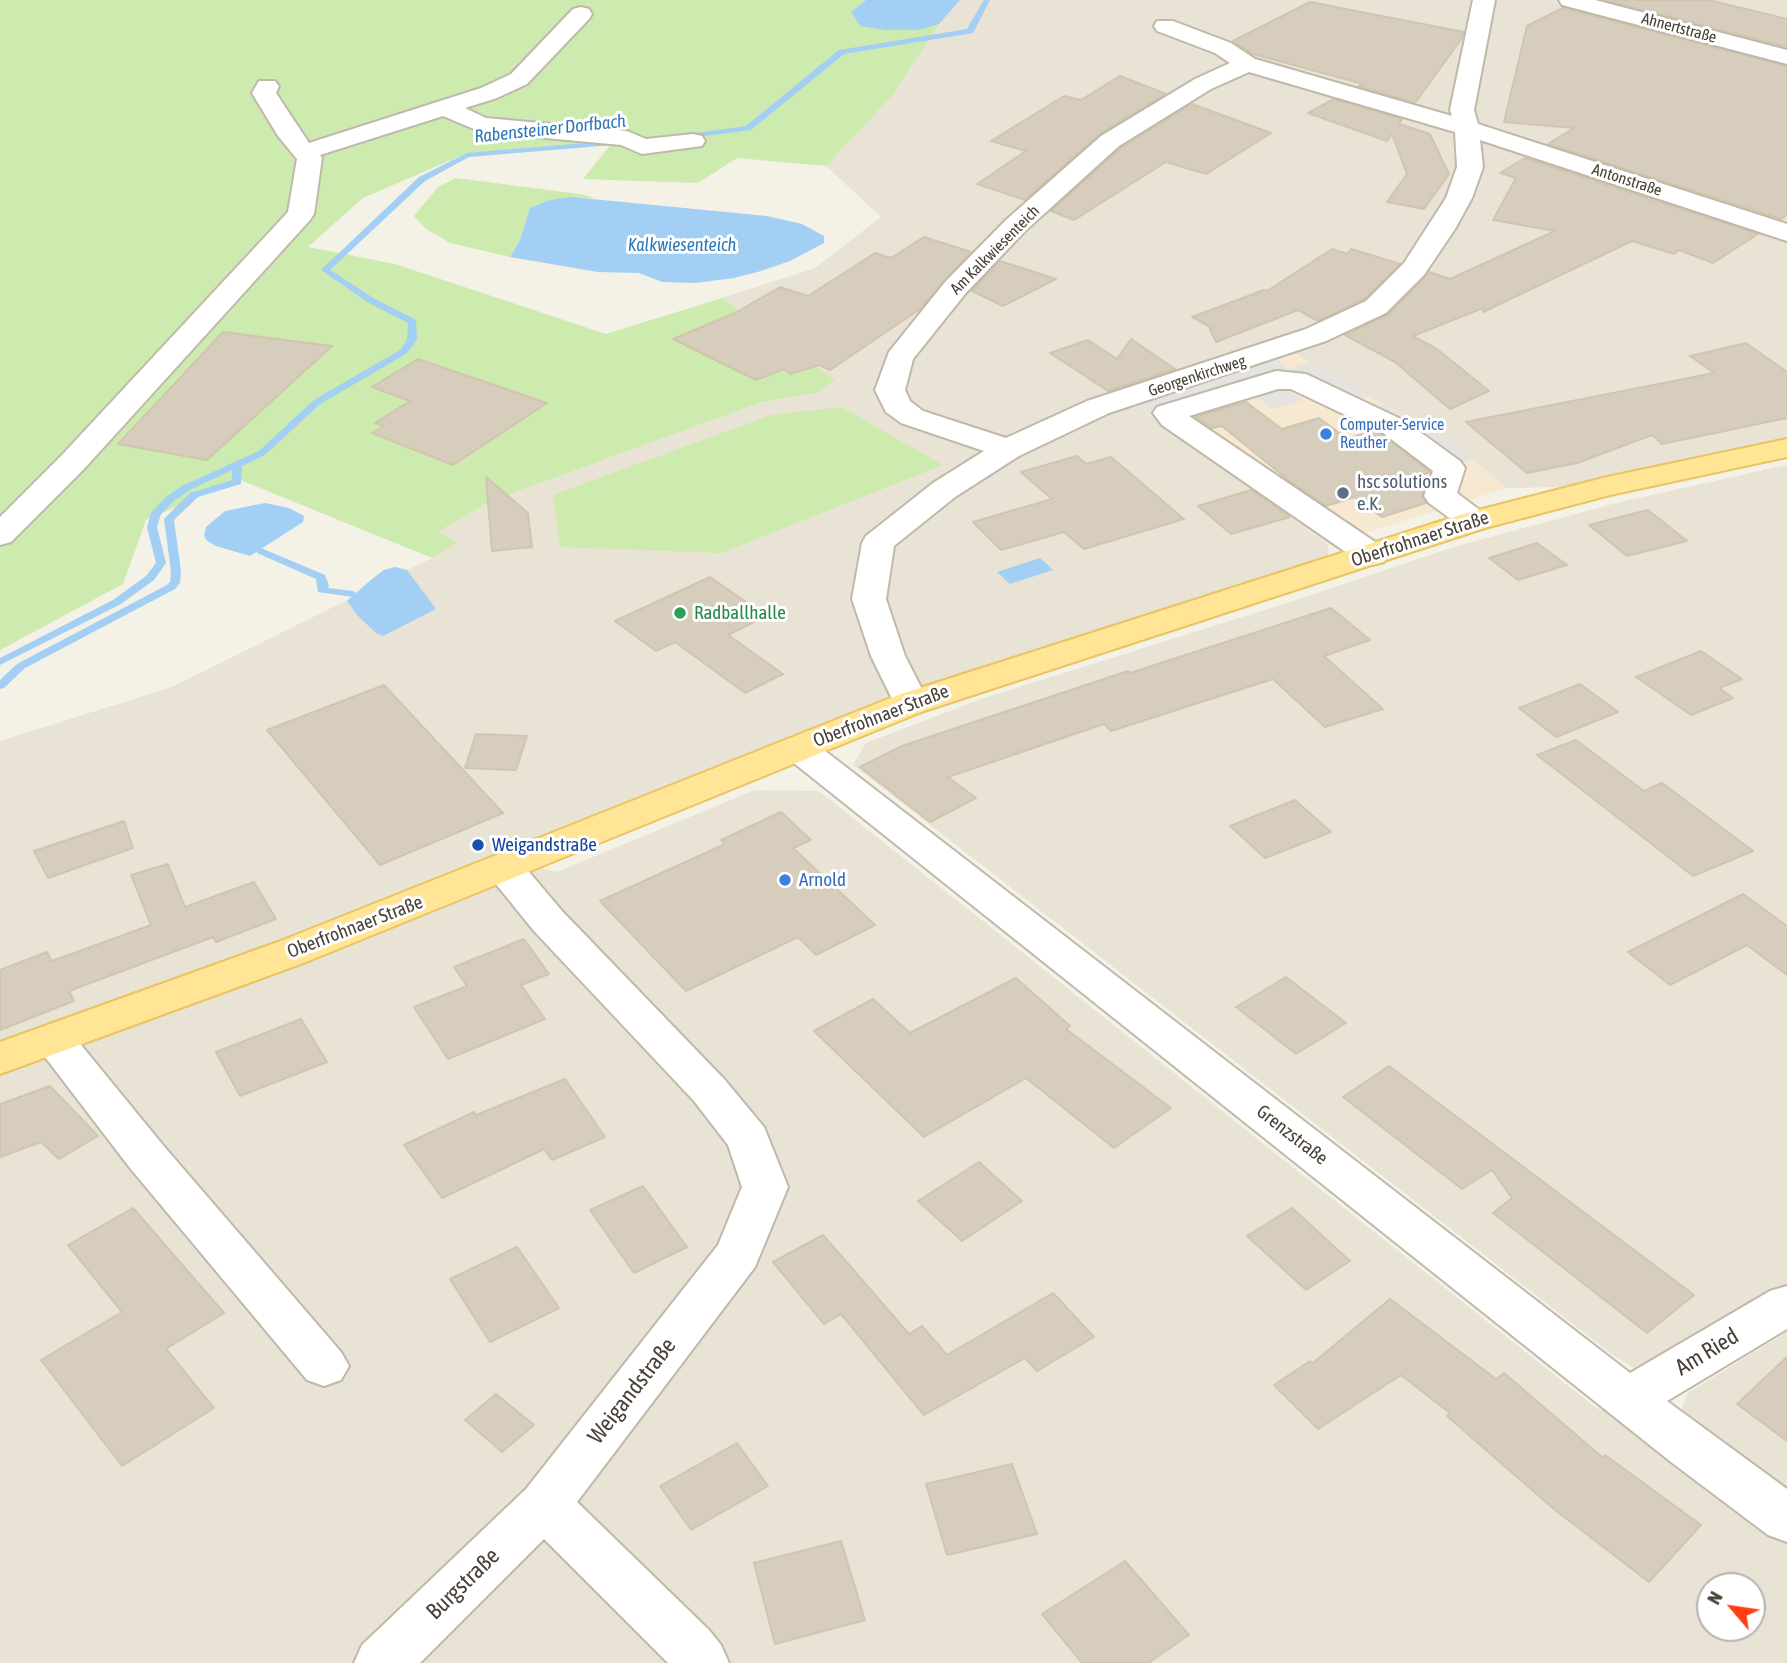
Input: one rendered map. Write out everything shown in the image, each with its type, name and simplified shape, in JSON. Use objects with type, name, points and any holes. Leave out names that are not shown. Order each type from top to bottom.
[{"type":"main road","name":"Oberfrohnaer Straße","points":[[0,1058],[292,952],[505,869],[911,703],[1474,521],[1607,486],[1787,448]]},
{"type":"street","name":"Georgenkirchweg","points":[[911,703],[888,656],[869,598],[877,543],[944,490],[1009,449],[1098,407],[1304,340],[1376,307],[1413,269],[1442,229],[1459,198],[1470,167],[1467,128],[1462,110],[1484,0]]},
{"type":"street","name":"Ahnertstraße","points":[[1570,0],[1787,57]]},
{"type":"street","points":[[305,152],[489,93],[519,79],[581,14]]},
{"type":"street","points":[[1165,26],[1223,48],[1247,64],[1467,128]]},
{"type":"street","name":"Am Kalkwiesenteich","points":[[1009,449],[912,417],[897,406],[890,390],[899,358],[955,288],[1015,226],[1111,141],[1203,84],[1247,64]]},
{"type":"street","points":[[0,535],[73,462],[301,214],[310,159],[290,136],[264,93],[267,86]]},
{"type":"street","points":[[444,107],[481,125],[635,142],[693,141]]},
{"type":"street","name":"Antonstraße","points":[[1467,128],[1787,233]]},
{"type":"street","points":[[1371,555],[1172,419],[1168,413],[1276,380],[1296,380],[1394,426],[1448,468],[1440,496],[1474,521]]},
{"type":"street","name":"Grenzstraße","points":[[798,748],[1628,1399],[1787,1519]]},
{"type":"street","name":"Weigandstraße","points":[[505,869],[548,921],[717,1100],[748,1139],[765,1187],[738,1254],[544,1505]]},
{"type":"street","points":[[53,1040],[146,1156],[324,1366]]},
{"type":"street","name":"Am Ried","points":[[1628,1399],[1787,1305]]},
{"type":"street","points":[[544,1505],[674,1632],[701,1663]]},
{"type":"street","name":"Burgstraße","points":[[382,1663],[544,1505]]},
{"type":"shaded area","points":[[960,0],[1787,0],[1787,448],[1607,486],[1507,488],[1458,447],[1293,353],[1317,329],[1095,400],[1138,405],[1328,545],[1329,569],[1026,664],[520,863],[557,872],[755,790],[819,791],[1596,1408],[1619,1416],[1787,1543],[1787,1663],[0,1663],[0,741],[172,687],[432,558],[456,541],[437,533],[491,501],[762,402],[816,393],[834,380],[722,298],[815,268],[881,217],[826,166],[891,97],[939,24]]},
{"type":"shaded area","points":[[1293,353],[1458,447],[1507,488],[1328,545],[1138,405]]},
{"type":"shaded area","points":[[1276,358],[1288,369],[1152,415],[1138,405]]},
{"type":"shaded area","points":[[1309,362],[1370,396],[1346,404],[1288,369]]},
{"type":"shaded area","points":[[1280,384],[1303,400],[1272,409],[1251,392]]},
{"type":"shaded area","points":[[1384,405],[1458,447],[1473,459],[1458,463],[1373,409]]},
{"type":"shaded area","points":[[1787,465],[1787,1285],[1648,1372],[1632,1367],[1613,1355],[853,765],[866,743],[981,699],[1287,603],[1457,546],[1624,501]]},
{"type":"shaded area","points":[[1787,1332],[1787,1494],[1687,1422],[1682,1408],[1688,1393]]},
{"type":"green space","points":[[0,0],[866,0],[851,12],[918,30],[939,24],[891,97],[826,166],[737,158],[698,183],[583,179],[612,143],[465,154],[363,198],[308,247],[395,264],[606,334],[722,298],[835,380],[816,393],[762,402],[491,501],[438,532],[457,542],[432,558],[238,479],[146,520],[123,584],[0,650]]},
{"type":"green space","points":[[456,178],[596,198],[549,200],[530,208],[520,240],[510,257],[450,243],[426,229],[414,216],[438,187]]},
{"type":"green space","points":[[841,407],[943,465],[721,553],[560,547],[553,495],[771,415]]},
{"type":"water","points":[[866,0],[960,0],[939,24],[919,30],[886,30],[860,26],[851,12]]},
{"type":"water","name":"Kalkwiesenteich","points":[[571,197],[767,216],[802,224],[824,236],[824,243],[790,261],[761,271],[695,283],[662,282],[639,273],[598,272],[510,257],[520,240],[530,208],[549,200]]},
{"type":"water","points":[[265,503],[289,508],[304,516],[303,522],[250,556],[216,546],[206,540],[206,527],[225,511]]},
{"type":"water","points":[[1040,558],[1053,570],[1010,584],[997,572]]},
{"type":"water","points":[[395,567],[407,570],[436,609],[383,636],[358,616],[347,601],[384,570]]},
{"type":"building","points":[[1605,0],[1709,0],[1787,19],[1787,47]]},
{"type":"building","points":[[1310,2],[1464,32],[1415,103],[1359,86],[1363,84],[1253,54],[1233,41]]},
{"type":"building","points":[[1563,8],[1787,66],[1787,215],[1781,219],[1548,144],[1574,128],[1504,122],[1527,26]]},
{"type":"building","points":[[1120,76],[1166,94],[1099,134],[1025,200],[977,184],[1026,151],[991,141],[1064,96],[1081,100]]},
{"type":"building","points":[[1334,99],[1402,119],[1399,124],[1430,134],[1449,174],[1424,209],[1387,202],[1407,174],[1392,134],[1387,141],[1308,113]]},
{"type":"building","points":[[1192,104],[1271,133],[1206,174],[1166,162],[1074,220],[1051,211],[1121,148]]},
{"type":"building","points":[[1525,158],[1758,234],[1713,263],[1679,250],[1674,254],[1632,241],[1483,312],[1483,308],[1413,336],[1437,349],[1489,391],[1450,409],[1395,362],[1345,335],[1388,315],[1429,272],[1450,279],[1555,231],[1493,220],[1516,178],[1500,173]]},
{"type":"building","points":[[924,237],[971,252],[920,309],[830,370],[819,365],[790,374],[784,369],[756,380],[673,339],[735,313],[780,287],[808,296],[875,253],[891,258]]},
{"type":"building","points":[[1332,249],[1347,254],[1351,249],[1400,264],[1364,299],[1318,321],[1298,310],[1216,342],[1210,329],[1212,328],[1192,317],[1267,291]]},
{"type":"building","points":[[1000,261],[1056,279],[1003,306],[972,291]]},
{"type":"building","points":[[223,332],[332,346],[207,460],[118,444]]},
{"type":"building","points":[[1131,339],[1175,369],[1108,391],[1050,353],[1088,340],[1117,359]]},
{"type":"building","points":[[1746,343],[1787,372],[1787,418],[1662,444],[1652,435],[1577,463],[1527,473],[1466,422],[1714,373],[1690,356]]},
{"type":"building","points":[[418,359],[547,403],[453,465],[372,433],[384,426],[375,423],[410,401],[372,387]]},
{"type":"building","points":[[1246,402],[1282,429],[1319,418],[1347,439],[1373,431],[1382,435],[1430,472],[1407,481],[1423,492],[1422,498],[1426,503],[1382,517],[1355,497],[1326,506],[1287,479],[1222,426],[1212,428],[1195,417]]},
{"type":"building","points":[[1077,456],[1086,464],[1111,457],[1184,519],[1084,549],[1064,532],[1001,550],[973,522],[1052,499],[1021,472]]},
{"type":"building","points":[[486,477],[528,513],[532,547],[492,551]]},
{"type":"building","points":[[1251,490],[1290,517],[1231,534],[1198,506]]},
{"type":"building","points":[[1648,510],[1687,541],[1627,556],[1589,525]]},
{"type":"building","points":[[1537,543],[1567,565],[1518,580],[1489,558]]},
{"type":"building","points":[[710,577],[766,616],[728,635],[783,674],[745,693],[675,642],[656,651],[615,621]]},
{"type":"building","points":[[1331,608],[1370,640],[1324,656],[1383,709],[1325,727],[1273,679],[1111,731],[1104,724],[948,777],[976,798],[930,822],[860,767],[902,746],[1128,671],[1130,673]]},
{"type":"building","points":[[1701,651],[1742,679],[1719,688],[1733,698],[1691,715],[1636,677]]},
{"type":"building","points":[[1580,684],[1618,712],[1556,737],[1519,708]]},
{"type":"building","points":[[384,685],[503,813],[380,865],[267,730]]},
{"type":"building","points":[[476,734],[527,736],[516,770],[465,768]]},
{"type":"building","points":[[1576,740],[1644,791],[1662,783],[1753,851],[1693,876],[1537,755]]},
{"type":"building","points":[[1295,800],[1331,832],[1265,858],[1230,826]]},
{"type":"building","points":[[781,812],[811,840],[793,848],[875,925],[816,955],[798,937],[686,991],[600,901],[725,844],[721,840]]},
{"type":"building","points":[[124,821],[133,848],[48,878],[34,851]]},
{"type":"building","points":[[168,864],[185,907],[254,882],[276,919],[216,942],[213,937],[69,991],[74,1001],[0,1030],[0,970],[47,952],[52,961],[151,925],[131,875]]},
{"type":"building","points":[[1743,894],[1787,926],[1787,975],[1747,945],[1670,985],[1628,952]]},
{"type":"building","points":[[524,939],[549,974],[521,985],[545,1019],[448,1059],[414,1007],[467,986],[454,967]]},
{"type":"building","points":[[1286,977],[1346,1023],[1296,1054],[1236,1007]]},
{"type":"building","points":[[1016,978],[1070,1026],[1066,1029],[1171,1108],[1114,1148],[1026,1078],[924,1137],[814,1031],[873,999],[910,1033]]},
{"type":"building","points":[[301,1019],[327,1062],[240,1096],[216,1052]]},
{"type":"building","points":[[1389,1066],[1694,1295],[1647,1333],[1493,1213],[1512,1198],[1492,1170],[1462,1189],[1343,1097]]},
{"type":"building","points":[[565,1079],[605,1137],[552,1160],[544,1149],[442,1198],[404,1145],[474,1112],[476,1115]]},
{"type":"building","points":[[50,1086],[98,1136],[59,1159],[41,1142],[0,1157],[0,1104]]},
{"type":"building","points":[[979,1162],[1022,1201],[962,1241],[918,1201]]},
{"type":"building","points":[[643,1186],[687,1247],[634,1273],[590,1210]]},
{"type":"building","points":[[133,1208],[224,1313],[166,1349],[214,1408],[122,1466],[41,1360],[122,1312],[68,1245]]},
{"type":"building","points":[[1292,1208],[1350,1261],[1306,1290],[1247,1236]]},
{"type":"building","points":[[823,1235],[909,1334],[922,1326],[947,1355],[1053,1293],[1094,1337],[1037,1371],[1025,1358],[924,1415],[841,1314],[824,1324],[773,1262]]},
{"type":"building","points":[[517,1247],[559,1308],[490,1342],[450,1279]]},
{"type":"building","points":[[1390,1299],[1496,1379],[1504,1373],[1603,1458],[1605,1455],[1701,1525],[1649,1582],[1555,1510],[1447,1416],[1450,1413],[1401,1375],[1318,1429],[1274,1385],[1310,1361],[1313,1363]]},
{"type":"building","points":[[1787,1357],[1787,1441],[1737,1404]]},
{"type":"building","points":[[496,1394],[534,1425],[502,1452],[465,1420]]},
{"type":"building","points":[[737,1443],[768,1486],[691,1530],[660,1486]]},
{"type":"building","points":[[1012,1464],[1037,1534],[947,1555],[926,1484]]},
{"type":"building","points":[[841,1541],[865,1620],[775,1644],[754,1563]]},
{"type":"building","points":[[1125,1561],[1189,1635],[1148,1663],[1082,1663],[1042,1614]]},
{"type":"waterway","name":"Rabensteiner Dorfbach","points":[[681,137],[748,128],[842,52],[970,31],[987,0]]},
{"type":"waterway","name":"Rabensteiner Dorfbach","points":[[0,662],[117,602],[150,578],[161,563],[152,527],[156,513],[171,498],[188,487],[262,453],[317,402],[403,352],[412,340],[413,322],[372,301],[325,270],[422,179],[467,155],[621,142]]},
{"type":"waterway","points":[[0,686],[21,666],[171,587],[175,583],[176,571],[169,519],[194,495],[237,482],[237,466]]},
{"type":"waterway","points":[[240,501],[240,507]]},
{"type":"waterway","points":[[261,551],[321,577],[324,585],[322,590],[353,594]]},
{"type":"place","name":"Computer-Service Reuther","points":[[1326,434]]},
{"type":"place","name":"hsc solutions e.K.","points":[[1343,493]]},
{"type":"place","name":"Radballhalle","points":[[680,613]]},
{"type":"place","name":"Weigandstraße","points":[[478,845]]},
{"type":"place","name":"Arnold","points":[[785,880]]}]
